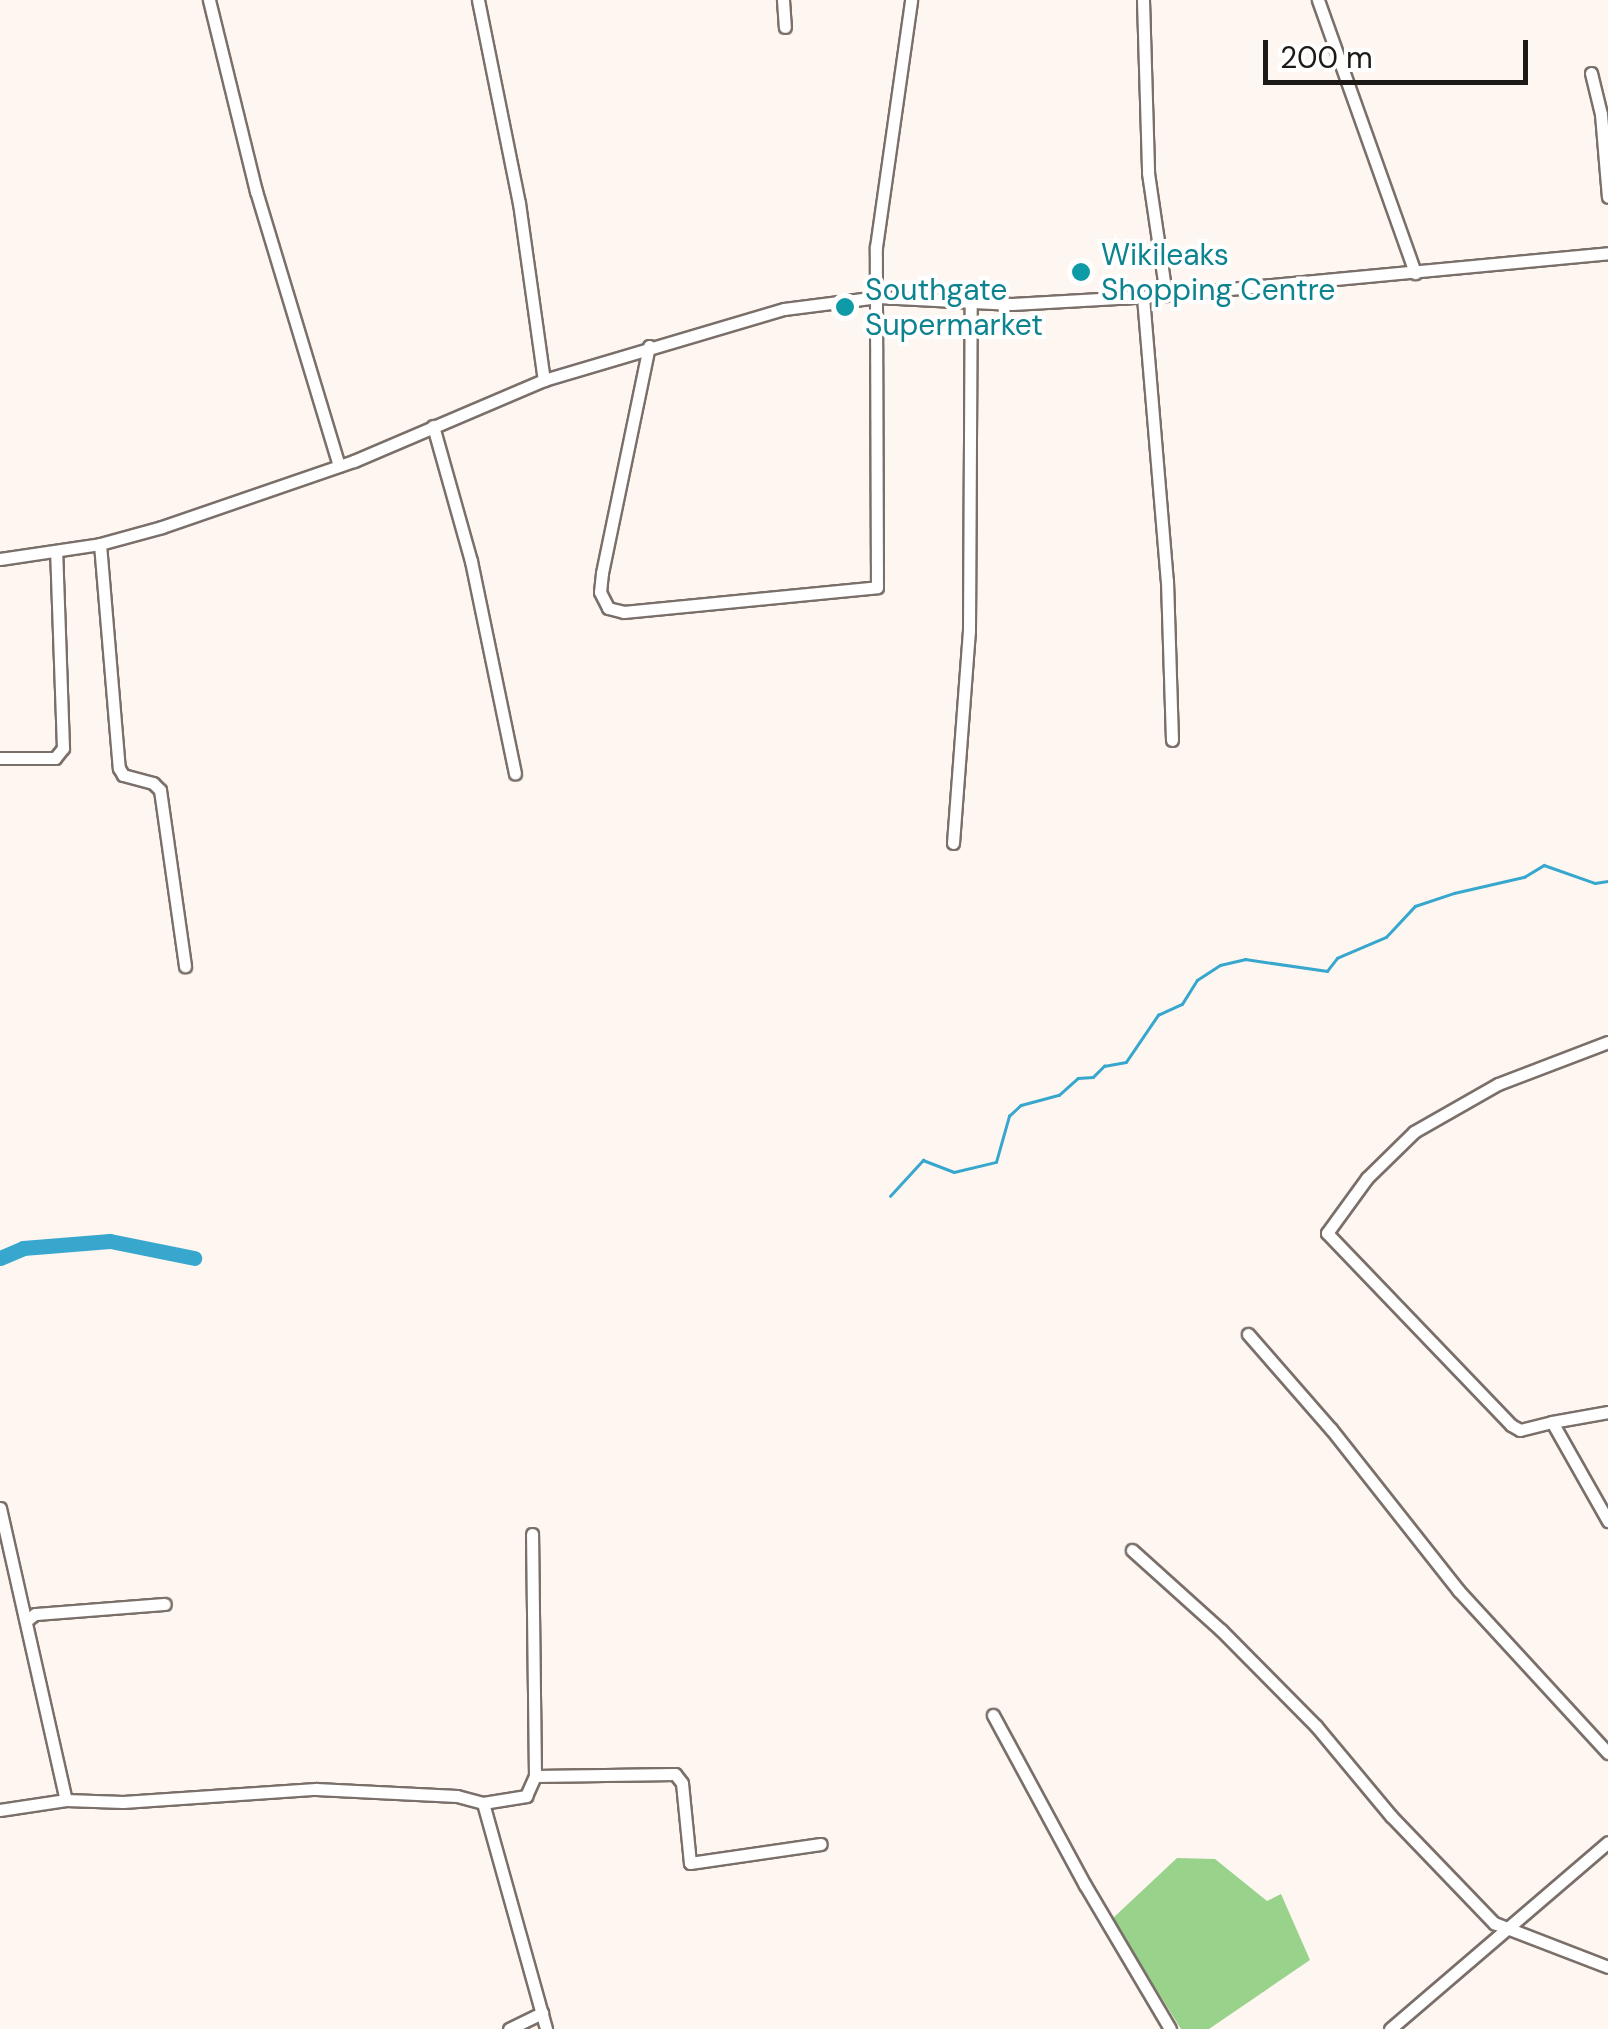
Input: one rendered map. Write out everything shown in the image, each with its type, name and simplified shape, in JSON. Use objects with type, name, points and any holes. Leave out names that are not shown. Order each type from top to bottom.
[{"type":"street","points":[[209,0],[256,190],[339,466]]},
{"type":"street","points":[[478,0],[519,203],[544,380]]},
{"type":"street","points":[[783,0],[784,27]]},
{"type":"street","points":[[649,346],[602,573],[604,604],[624,612],[874,588],[880,580],[880,202],[896,119],[910,0]]},
{"type":"street","points":[[1143,0],[1148,173],[1166,296]]},
{"type":"street","points":[[1318,0],[1414,272]]},
{"type":"street","points":[[1591,73],[1601,114],[1608,198]]},
{"type":"street","points":[[0,559],[100,544],[339,466],[544,380],[784,309],[878,297],[971,302],[1166,296],[1608,253]]},
{"type":"street","points":[[1144,297],[1167,582],[1172,740]]},
{"type":"street","points":[[954,844],[969,631],[971,302]]},
{"type":"street","points":[[432,426],[471,561],[516,774]]},
{"type":"street","points":[[100,544],[119,768],[128,778],[153,783],[160,790],[185,966]]},
{"type":"street","points":[[0,758],[55,758],[63,748],[56,551]]},
{"type":"street","points":[[1608,1042],[1498,1084],[1414,1132],[1367,1178],[1327,1234],[1511,1425],[1520,1430],[1608,1412]]},
{"type":"street","points":[[1248,1334],[1331,1429],[1459,1591],[1608,1753]]},
{"type":"street","points":[[1552,1422],[1608,1521]]},
{"type":"street","points":[[0,1508],[66,1800]]},
{"type":"street","points":[[0,1810],[66,1800],[123,1802],[316,1788],[457,1796],[483,1803],[526,1796],[536,1776],[532,1534]]},
{"type":"street","points":[[1132,1550],[1222,1630],[1316,1726],[1392,1816],[1504,1930],[1608,1967]]},
{"type":"street","points":[[26,1621],[36,1614],[165,1604]]},
{"type":"street","points":[[993,1715],[1085,1886],[1170,2029]]},
{"type":"street","points":[[536,1776],[674,1774],[682,1784],[690,1863],[820,1844]]},
{"type":"street","points":[[483,1803],[546,2029]]},
{"type":"street","points":[[1390,2029],[1608,1842]]},
{"type":"street","points":[[509,2029],[542,2013]]},
{"type":"green space","points":[[1177,1858],[1215,1859],[1267,1901],[1281,1894],[1310,1960],[1209,2029],[1181,2029],[1112,1919]]},
{"type":"waterway","points":[[890,1196],[923,1160],[954,1172],[996,1162],[1009,1116],[1021,1105],[1059,1095],[1078,1078],[1093,1077],[1104,1066],[1126,1062],[1158,1015],[1182,1004],[1197,980],[1220,965],[1245,959],[1327,971],[1337,958],[1386,937],[1415,906],[1524,877],[1544,865],[1595,883],[1608,881]]},
{"type":"waterway","points":[[0,1258],[23,1248],[110,1241],[194,1258]]},
{"type":"place","name":"Wikileaks Shopping Centre","points":[[1081,272]]},
{"type":"place","name":"Southgate Supermarket","points":[[845,307]]}]
